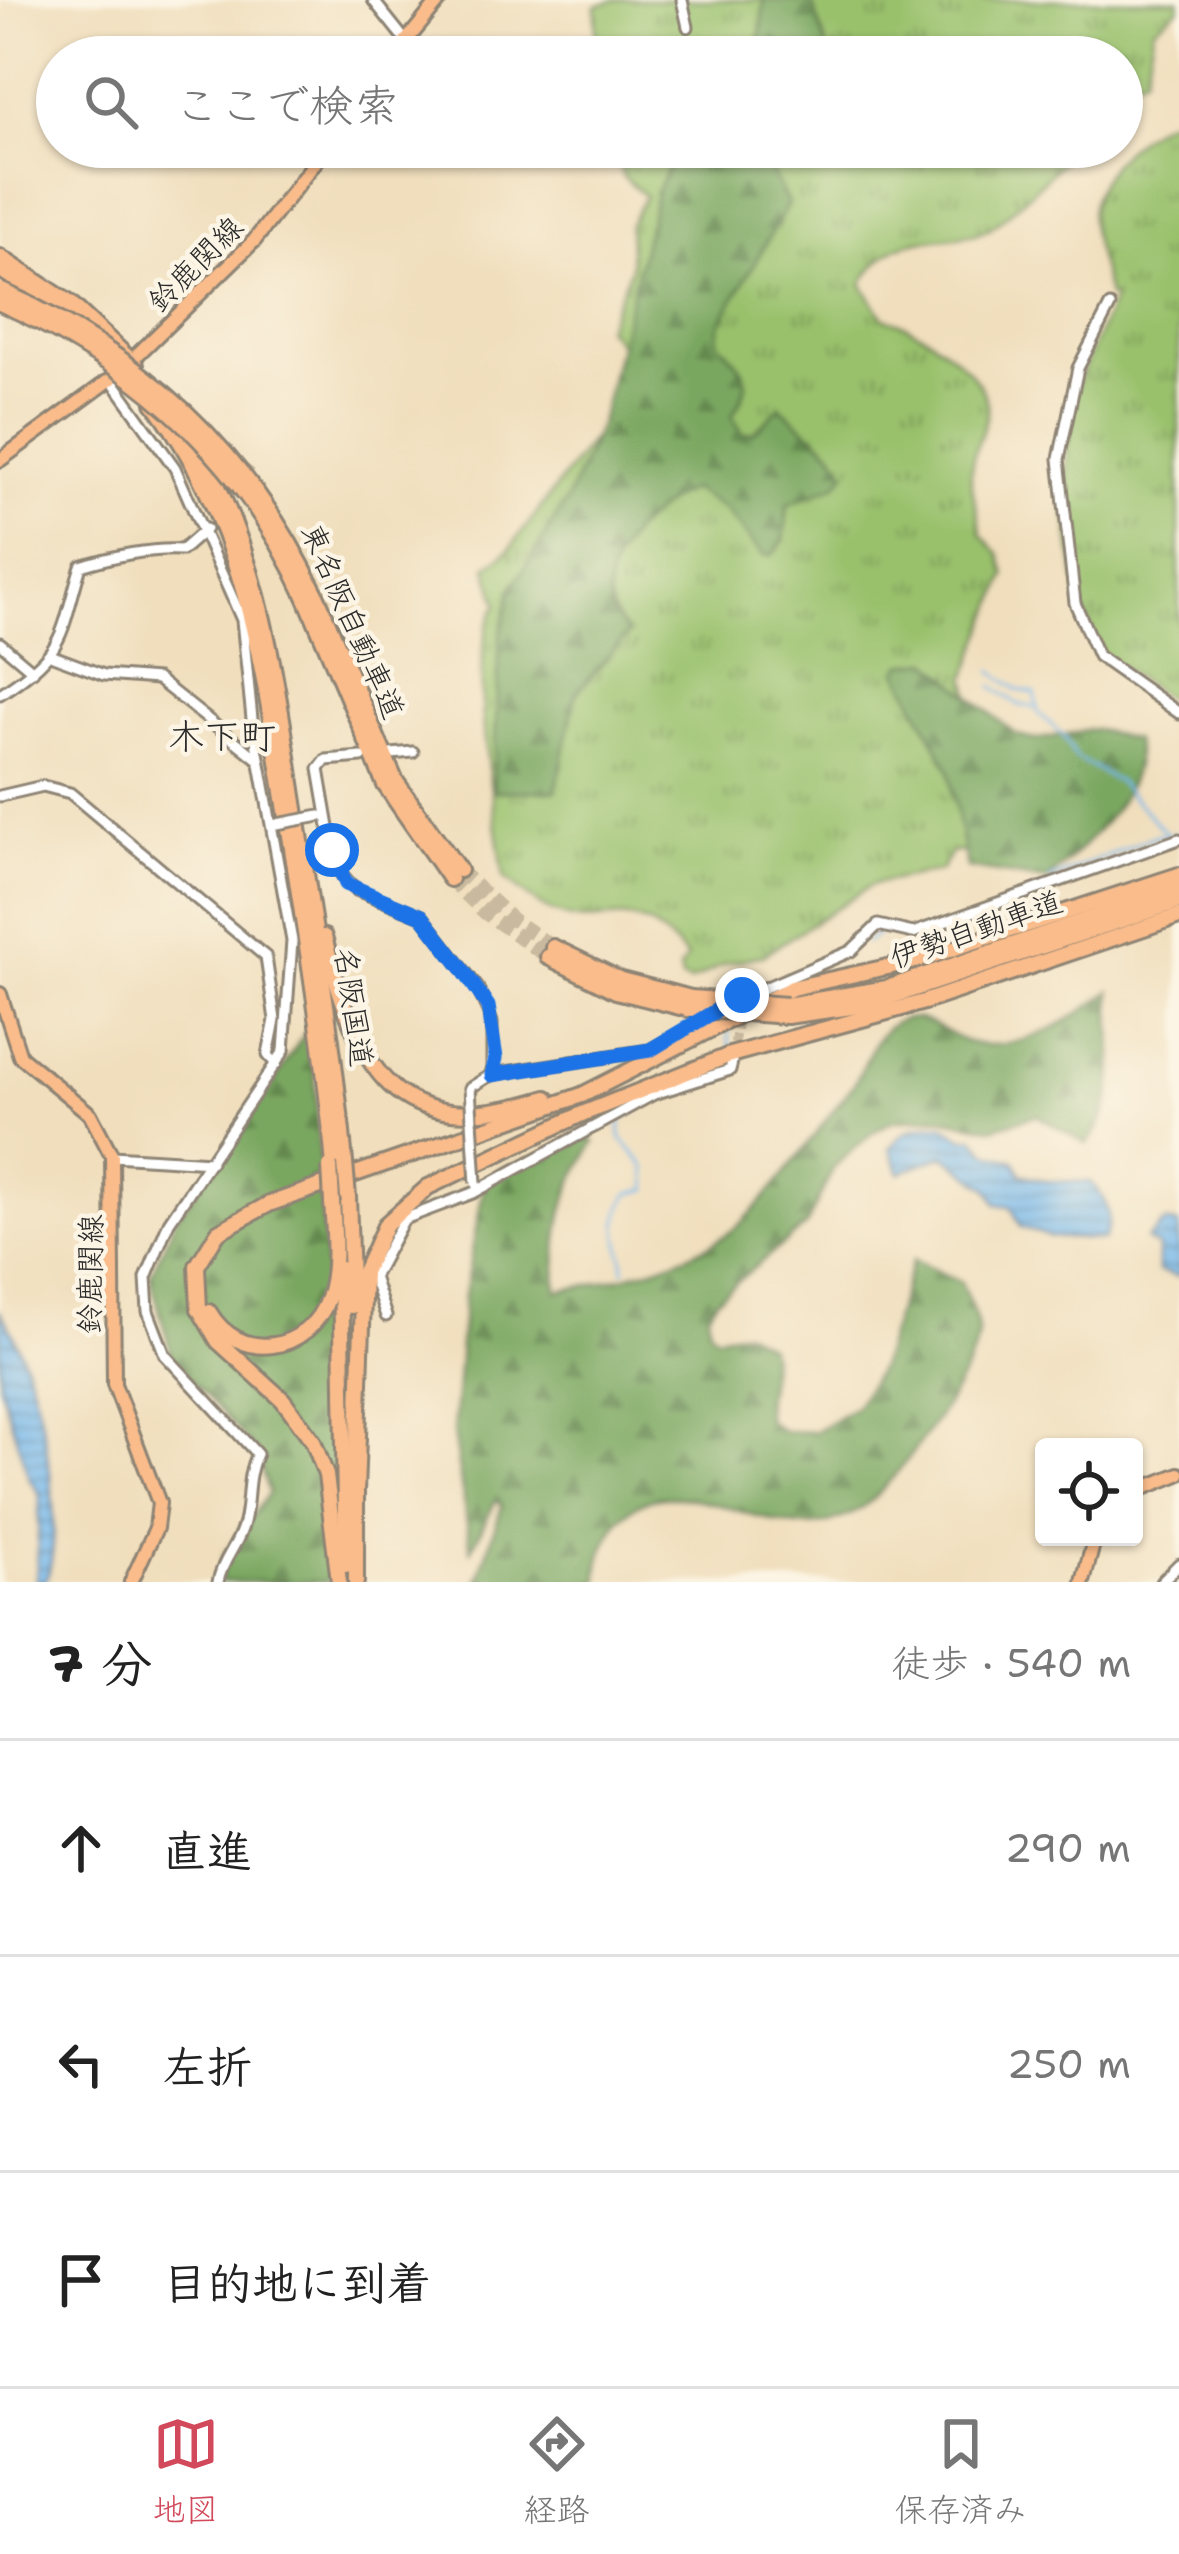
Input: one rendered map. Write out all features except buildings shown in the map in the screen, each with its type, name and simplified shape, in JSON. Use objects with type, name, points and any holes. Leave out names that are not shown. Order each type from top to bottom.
[{"type":"highway","name":"名阪国道","points":[[0,257],[70,303],[134,363],[174,411],[223,493],[264,614],[304,862],[336,1165],[356,1492],[356,1582]]},
{"type":"highway","name":"名阪国道","points":[[0,269],[85,329],[148,395],[184,446],[224,523],[260,649],[325,1063],[336,1165]]},
{"type":"highway","name":"東名阪自動車道","points":[[0,290],[100,342],[194,416],[258,490],[395,780],[454,875]]},
{"type":"highway","name":"東名阪自動車道","points":[[0,302],[104,358],[186,422],[248,495],[310,594]]},
{"type":"highway","points":[[304,862],[356,1042],[376,1072],[404,1096],[456,1114],[511,1109],[676,1050]]},
{"type":"highway","points":[[342,1582],[319,1455],[292,1409],[208,1328],[194,1283],[204,1248],[225,1226],[254,1210],[581,1095],[792,988],[916,961],[1179,874]]},
{"type":"highway","name":"伊勢自動車道","points":[[787,1010],[886,988],[1179,888]]},
{"type":"highway","name":"伊勢自動車道","points":[[787,1010],[880,1001],[1179,902]]},
{"type":"highway","points":[[339,1200],[332,1283],[310,1327],[270,1347],[229,1335],[211,1315],[203,1283],[213,1250],[243,1225],[710,1062],[924,1002],[1179,916]]},
{"type":"highway","points":[[550,952],[690,1004],[787,1010]]},
{"type":"highway","points":[[356,1492],[362,1288],[369,1256],[386,1224],[444,1178],[710,1062]]},
{"type":"highway","name":"名阪国道","points":[[339,1200],[342,1582]]},
{"type":"main road","points":[[408,36],[440,0]]},
{"type":"main road","name":"鈴鹿関線","points":[[138,354],[254,242],[310,168]]},
{"type":"main road","points":[[0,460],[111,379]]},
{"type":"main road","points":[[0,994],[20,1056],[90,1114],[112,1156]]},
{"type":"main road","name":"鈴鹿関線","points":[[112,1156],[114,1384],[160,1503],[156,1528],[131,1582]]},
{"type":"main road","points":[[1143,1488],[1179,1474]]},
{"type":"main road","points":[[1083,1582],[1093,1546]]},
{"type":"street","points":[[373,0],[402,36]]},
{"type":"street","points":[[682,0],[688,27]]},
{"type":"street","points":[[1110,307],[1078,368],[1059,459],[1075,603],[1098,656],[1179,712]]},
{"type":"street","points":[[111,379],[151,429],[205,530],[242,620],[259,760],[292,941],[288,1039],[155,1246],[146,1293],[166,1355],[257,1454],[247,1473],[242,1529],[228,1550],[218,1582]]},
{"type":"street","points":[[0,694],[53,656],[73,610],[81,566],[124,552],[147,557],[162,550],[182,550],[212,519]]},
{"type":"street","points":[[0,643],[33,671]]},
{"type":"street","points":[[53,656],[104,675],[157,679],[259,760]]},
{"type":"street","points":[[391,754],[413,752]]},
{"type":"street","points":[[362,757],[321,763],[322,816],[336,868],[346,884],[422,916],[478,988],[492,1022],[492,1075]]},
{"type":"street","points":[[0,796],[43,786],[70,793],[266,957],[275,1020],[268,1055],[276,1064]]},
{"type":"street","points":[[274,824],[322,816]]},
{"type":"street","points":[[476,1183],[470,1088],[492,1075],[650,1050],[742,998],[851,951],[878,925],[913,933],[1179,838]]},
{"type":"street","points":[[386,1316],[373,1277],[404,1219],[473,1192],[654,1094],[730,1070],[732,1062]]},
{"type":"street","points":[[112,1156],[211,1162]]},
{"type":"street","points":[[1161,1582],[1179,1564]]},
{"type":"green space","points":[[614,0],[1179,0],[1179,8],[1154,28],[1143,77],[1143,36],[596,36],[596,6]]},
{"type":"green space","points":[[764,0],[811,0],[823,36],[760,36]]},
{"type":"green space","points":[[1179,116],[1179,707],[1101,653],[1079,602],[1065,503],[1068,427],[1075,390],[1114,297],[1108,297],[1094,239],[1093,204],[1109,168],[1143,168],[1143,135]]},
{"type":"green space","points":[[620,168],[1055,168],[985,231],[902,245],[875,265],[862,284],[884,318],[915,330],[950,354],[978,383],[986,399],[987,414],[971,479],[981,534],[1000,555],[1006,575],[966,678],[973,706],[976,852],[952,852],[940,871],[873,884],[763,955],[724,964],[690,982],[682,979],[680,969],[687,958],[648,924],[632,919],[571,918],[538,904],[504,878],[484,736],[483,659],[498,604],[487,567],[509,550],[602,426],[624,350],[606,327],[631,267],[629,226],[645,196],[623,177]]},
{"type":"green space","points":[[668,168],[769,168],[788,204],[720,324],[717,340],[745,375],[744,391],[732,416],[743,434],[753,433],[780,407],[831,450],[846,473],[836,485],[788,504],[784,540],[772,555],[763,555],[725,510],[692,489],[652,514],[620,550],[611,571],[608,592],[614,613],[629,633],[576,693],[556,791],[493,791],[500,638],[511,590],[567,500],[600,424],[657,191]]},
{"type":"green space","points":[[929,661],[1015,734],[1034,740],[1095,729],[1134,740],[1136,759],[1122,798],[1046,881],[967,868],[949,770],[898,671],[903,664]]},
{"type":"green space","points":[[1111,991],[1111,1090],[1099,1127],[1087,1144],[1036,1115],[992,1128],[936,1117],[892,1121],[834,1167],[807,1224],[716,1299],[708,1314],[709,1329],[716,1336],[745,1331],[769,1346],[767,1420],[783,1431],[814,1432],[856,1406],[879,1368],[913,1260],[961,1282],[978,1328],[974,1351],[938,1416],[875,1497],[844,1517],[817,1525],[792,1524],[680,1497],[654,1498],[632,1508],[613,1530],[601,1555],[598,1582],[477,1582],[502,1506],[497,1498],[471,1550],[453,1433],[464,1295],[484,1186],[502,1169],[588,1138],[595,1142],[563,1213],[557,1291],[646,1270],[712,1243],[743,1221],[848,1092],[878,1038],[893,1024],[913,1018],[968,1042],[1006,1044],[1063,1023]]},
{"type":"green space","points":[[312,1022],[335,1442],[328,1582],[220,1582],[224,1554],[269,1493],[255,1450],[172,1357],[150,1276],[177,1216],[234,1143]]},
{"type":"water","points":[[943,1125],[964,1138],[974,1137],[988,1153],[1015,1161],[1021,1174],[1047,1181],[1090,1182],[1107,1210],[1103,1240],[1050,1237],[1021,1227],[1011,1206],[997,1204],[989,1189],[944,1155],[900,1173],[890,1148],[896,1141],[913,1129]]},
{"type":"water","points":[[1165,1222],[1179,1225],[1179,1277],[1158,1271],[1158,1247],[1146,1240]]},
{"type":"water","points":[[0,1312],[26,1367],[46,1444],[54,1523],[45,1582],[36,1582],[40,1495],[29,1478],[0,1385]]},
{"type":"waterway","points":[[992,671],[1018,690],[1035,693],[1038,713],[1064,736],[1075,757],[1117,781],[1166,833]]},
{"type":"waterway","points":[[992,686],[1019,705],[1036,707]]},
{"type":"waterway","points":[[1050,880],[1155,836],[1179,834]]},
{"type":"waterway","points":[[867,942],[883,930]]},
{"type":"waterway","points":[[892,932],[903,936]]},
{"type":"waterway","points":[[728,1029],[730,1047]]},
{"type":"waterway","points":[[624,1270],[619,1215],[629,1194],[648,1189],[646,1167],[621,1138],[620,1120],[655,1098]]},
{"type":"tunnel","points":[[222,506],[251,467]]},
{"type":"tunnel","points":[[459,870],[513,920],[553,947]]},
{"type":"tunnel","points":[[450,879],[485,913],[548,957]]},
{"type":"tunnel","points":[[732,1057],[739,1014]]},
{"type":"district","name":"木下町","points":[[222,736]]},
{"type":"route","points":[[332,850],[346,884],[422,916],[478,988],[492,1022],[496,1058],[492,1075],[650,1050],[708,1020],[742,995]]}]
